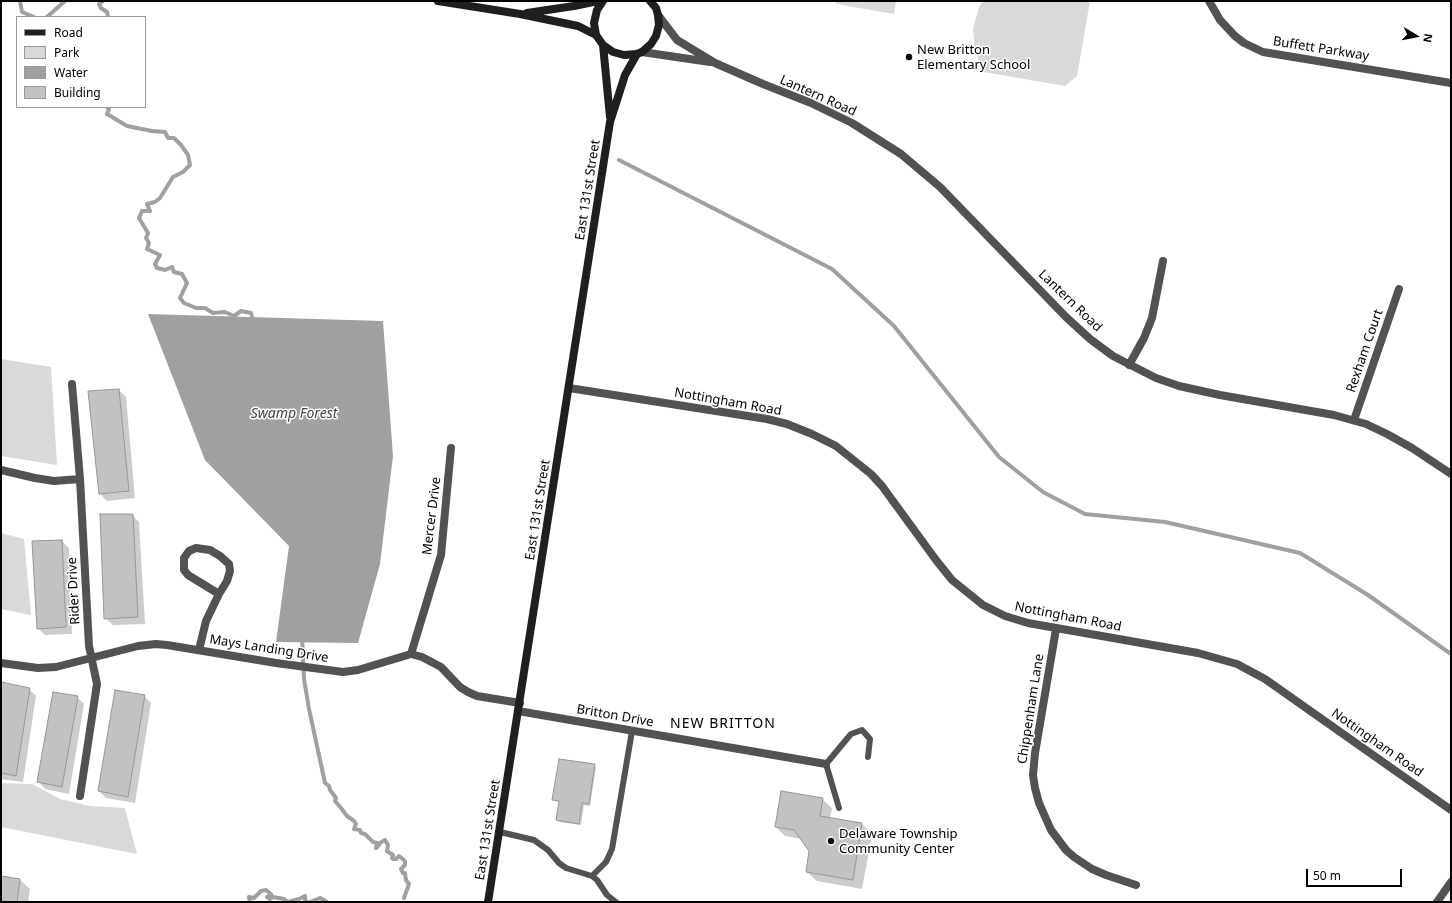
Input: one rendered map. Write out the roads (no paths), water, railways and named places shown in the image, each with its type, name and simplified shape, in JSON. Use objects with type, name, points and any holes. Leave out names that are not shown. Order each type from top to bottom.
[{"type":"street","points":[[438,1],[520,14],[578,26],[596,35]]},
{"type":"street","points":[[520,14],[598,1]]},
{"type":"street","points":[[603,1],[597,10],[594,23],[596,35],[603,45],[613,52],[624,55],[640,53]]},
{"type":"street","points":[[650,1],[656,8]]},
{"type":"street","name":"Buffett Parkway","points":[[1209,1],[1220,20],[1235,36],[1244,43],[1263,52],[1451,82]]},
{"type":"street","name":"East 131st Street","points":[[488,902],[610,122],[625,75],[640,53],[651,44],[656,36],[659,25],[656,8]]},
{"type":"street","name":"Lantern Road","points":[[656,8],[677,40],[715,63],[852,123],[901,154],[940,187],[1066,317],[1090,339],[1113,356],[1156,378],[1179,386],[1354,420],[1387,434],[1412,448],[1451,474]]},
{"type":"street","name":"East 131st Street","points":[[603,45],[610,122]]},
{"type":"street","name":"Lantern Road","points":[[640,53],[715,63]]},
{"type":"street","points":[[1129,365],[1144,338],[1152,318],[1164,262]]},
{"type":"street","name":"Rexham Court","points":[[1354,420],[1399,289]]},
{"type":"street","name":"Rider Drive","points":[[72,384],[80,479],[89,646],[97,684],[80,796]]},
{"type":"street","name":"Nottingham Road","points":[[569,388],[767,419],[812,434],[836,446],[871,474],[882,486],[952,580],[966,593],[983,605],[1005,616],[1028,623],[1198,653],[1228,661],[1245,668],[1265,679],[1451,810]]},
{"type":"street","name":"Mercer Drive","points":[[411,654],[441,555],[451,448]]},
{"type":"street","points":[[1,470],[50,480],[80,479]]},
{"type":"street","points":[[198,650],[206,621],[230,575],[230,571],[229,564],[210,550],[196,548],[189,551],[184,558],[184,570],[188,575],[219,594]]},
{"type":"street","name":"Chippenham Lane","points":[[1056,629],[1034,758],[1034,788],[1051,830],[1074,858],[1092,869],[1136,885]]},
{"type":"street","name":"Mays Landing Drive","points":[[1,663],[38,668],[56,667],[146,645],[167,645],[328,671],[343,672],[358,670],[411,654]]},
{"type":"street","points":[[411,654],[422,657],[441,667],[460,687],[477,696],[520,702]]},
{"type":"street","name":"Britton Drive","points":[[518,711],[826,764]]},
{"type":"street","points":[[1437,902],[1451,882]]},
{"type":"lane","points":[[839,808],[826,764],[852,734],[862,730],[870,739],[868,757]]},
{"type":"lane","points":[[592,876],[606,862],[612,849],[632,731]]},
{"type":"lane","points":[[500,832],[534,840],[548,850],[566,868],[592,876],[598,880],[607,895],[616,902]]},
{"type":"water","name":"Swamp Forest","points":[[148,314],[383,321],[393,456],[380,564],[358,643],[276,642],[289,546],[205,460]]},
{"type":"waterway","points":[[20,1],[22,12],[32,16]]},
{"type":"waterway","points":[[48,16],[65,1]]},
{"type":"waterway","points":[[103,1],[99,4],[101,8],[107,12],[108,16]]},
{"type":"waterway","points":[[108,108],[107,114],[127,126],[165,132],[168,138],[174,138],[188,155],[190,165],[183,172],[173,177],[160,198],[155,202],[147,204],[150,211],[142,211],[139,218],[148,233],[146,238],[149,243],[147,249],[160,255],[155,264],[157,268],[165,270],[172,267],[174,272],[182,274],[187,283],[180,298],[184,303],[196,308],[205,308],[213,313],[225,312],[234,316],[241,311],[251,313],[253,321]]},
{"type":"waterway","points":[[619,160],[832,269],[894,326],[999,457],[1043,492],[1085,514],[1165,522],[1300,553],[1368,595],[1451,654]]},
{"type":"waterway","points":[[302,637],[304,679],[325,783],[329,786],[336,798],[335,801],[347,816],[356,824],[354,829],[360,830],[361,833],[365,834],[373,842],[377,843],[376,848],[385,840],[388,845],[387,851],[393,855],[392,858],[396,859],[399,856],[405,861],[405,865],[401,869],[403,873],[405,873],[406,880],[409,884],[404,898]]},
{"type":"waterway","points":[[250,902],[249,897],[254,898],[261,891],[266,890],[271,894],[267,897],[270,899],[273,897],[284,899],[288,902],[305,896],[305,900],[307,902]]},
{"type":"waterway","points":[[310,902],[320,898],[327,902]]},
{"type":"place","name":"New Britton Elementary School","points":[[909,57]]},
{"type":"place","name":"Delaware Township Community Center","points":[[831,841]]},
{"type":"district","name":"NEW BRITTON","points":[[723,724]]}]
